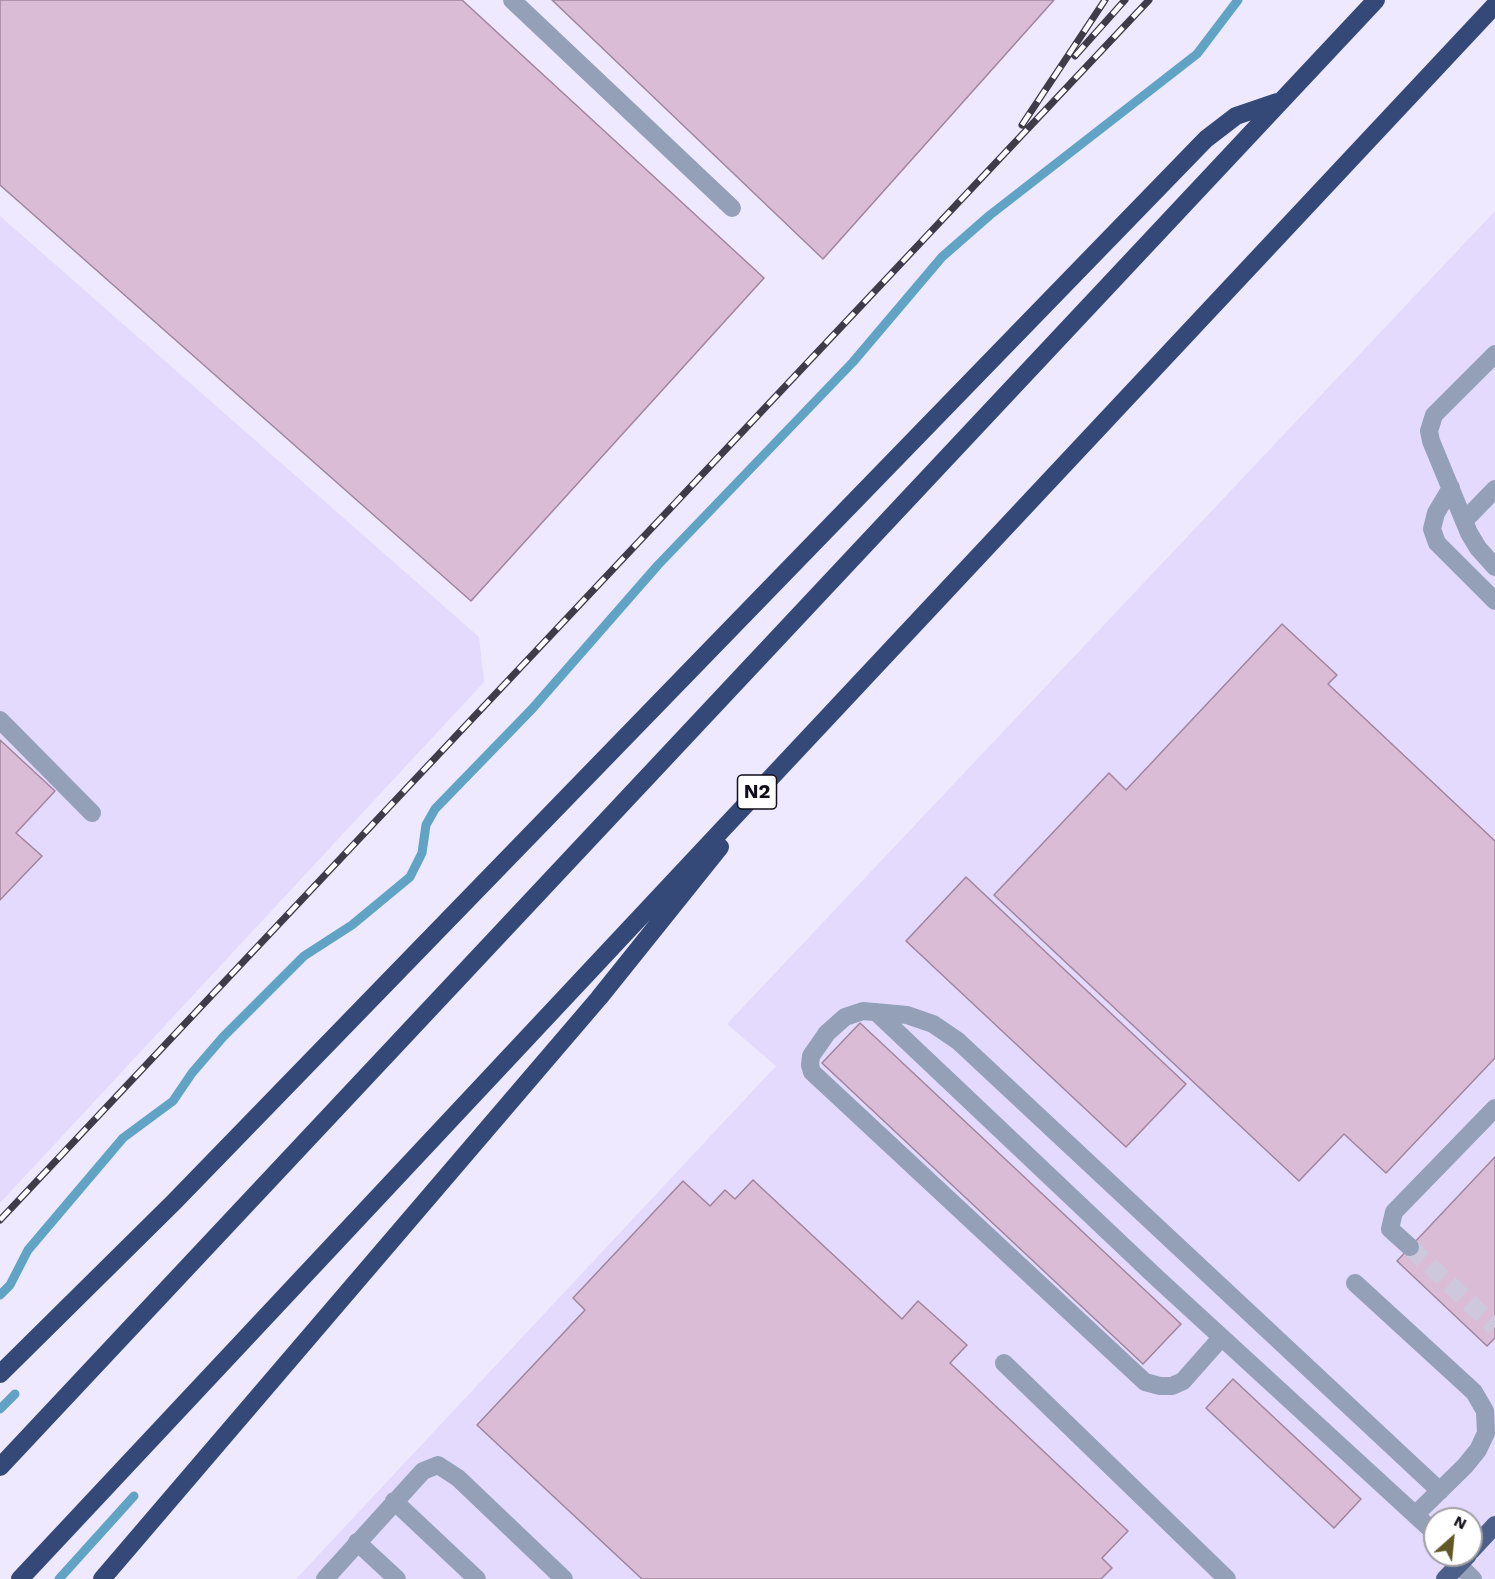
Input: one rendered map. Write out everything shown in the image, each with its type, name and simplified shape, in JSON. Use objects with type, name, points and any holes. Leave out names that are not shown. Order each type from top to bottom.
[{"type":"highway","points":[[0,1467],[1376,0]]},
{"type":"highway","name":"N2","points":[[20,1579],[1495,5]]},
{"type":"highway","points":[[0,1374],[174,1202],[1206,139],[1236,116],[1281,100]]},
{"type":"highway","points":[[102,1579],[592,1007],[810,736]]},
{"type":"main road","points":[[1483,1539],[1494,1528]]},
{"type":"main road","points":[[1445,1579],[1455,1567]]},
{"type":"lane","points":[[512,0],[732,208]]},
{"type":"lane","points":[[1495,354],[1434,415],[1429,431],[1464,520],[1478,548],[1495,567]]},
{"type":"lane","points":[[1452,489],[1436,513],[1432,529],[1437,543],[1495,601]]},
{"type":"lane","points":[[1464,520],[1495,489]]},
{"type":"lane","points":[[0,720],[92,813]]},
{"type":"lane","points":[[1221,1338],[1183,1381],[1172,1386],[1145,1382],[812,1072],[811,1056],[827,1033],[846,1017],[863,1011],[907,1015],[933,1024],[958,1041],[1440,1491]]},
{"type":"lane","points":[[876,1012],[1221,1338],[1423,1522]]},
{"type":"lane","points":[[1410,1247],[1390,1229],[1394,1212],[1495,1108]]},
{"type":"lane","points":[[1355,1283],[1474,1392],[1485,1411],[1486,1433],[1478,1450],[1415,1515]]},
{"type":"lane","points":[[1004,1363],[1226,1579]]},
{"type":"lane","points":[[325,1579],[423,1471],[438,1465],[445,1468],[564,1579]]},
{"type":"lane","points":[[394,1501],[477,1579]]},
{"type":"lane","points":[[357,1542],[397,1579]]},
{"type":"shaded area","points":[[1495,211],[1495,1579],[296,1579],[776,1066],[727,1024]]},
{"type":"shaded area","points":[[0,216],[479,637],[484,682],[0,1203]]},
{"type":"building","points":[[0,0],[462,0],[764,278],[471,601],[0,185]]},
{"type":"building","points":[[552,0],[1054,0],[823,259]]},
{"type":"building","points":[[1282,624],[1337,675],[1328,684],[1495,841],[1495,1058],[1386,1173],[1344,1134],[1299,1181],[994,895],[1109,773],[1126,790]]},
{"type":"building","points":[[0,740],[55,791],[16,833],[42,856],[0,900]]},
{"type":"building","points":[[966,877],[1186,1084],[1126,1147],[906,941]]},
{"type":"building","points":[[860,1023],[1181,1324],[1143,1364],[822,1063]]},
{"type":"building","points":[[1495,1157],[1495,1338],[1487,1346],[1397,1261]]},
{"type":"building","points":[[753,1180],[902,1319],[918,1301],[967,1345],[950,1363],[1128,1531],[1102,1558],[1112,1568],[1101,1579],[642,1579],[477,1425],[585,1310],[573,1298],[683,1181],[710,1206],[725,1190],[735,1199]]},
{"type":"building","points":[[1233,1379],[1361,1499],[1334,1528],[1206,1408]]},
{"type":"waterway","points":[[0,1295],[10,1285],[28,1250],[123,1138],[173,1101],[192,1073],[223,1037],[304,956],[352,925],[410,877],[422,853],[426,825],[435,809],[532,709],[658,565],[853,362],[942,257],[990,215],[1197,54],[1238,0]]},
{"type":"waterway","points":[[0,1409],[15,1394]]},
{"type":"waterway","points":[[59,1579],[134,1496]]},
{"type":"tunnel","points":[[1410,1247],[1495,1327]]},
{"type":"railway","points":[[1022,125],[1105,0]]},
{"type":"railway","points":[[1075,56],[1125,0]]},
{"type":"railway","points":[[0,1220],[1149,0]]}]
